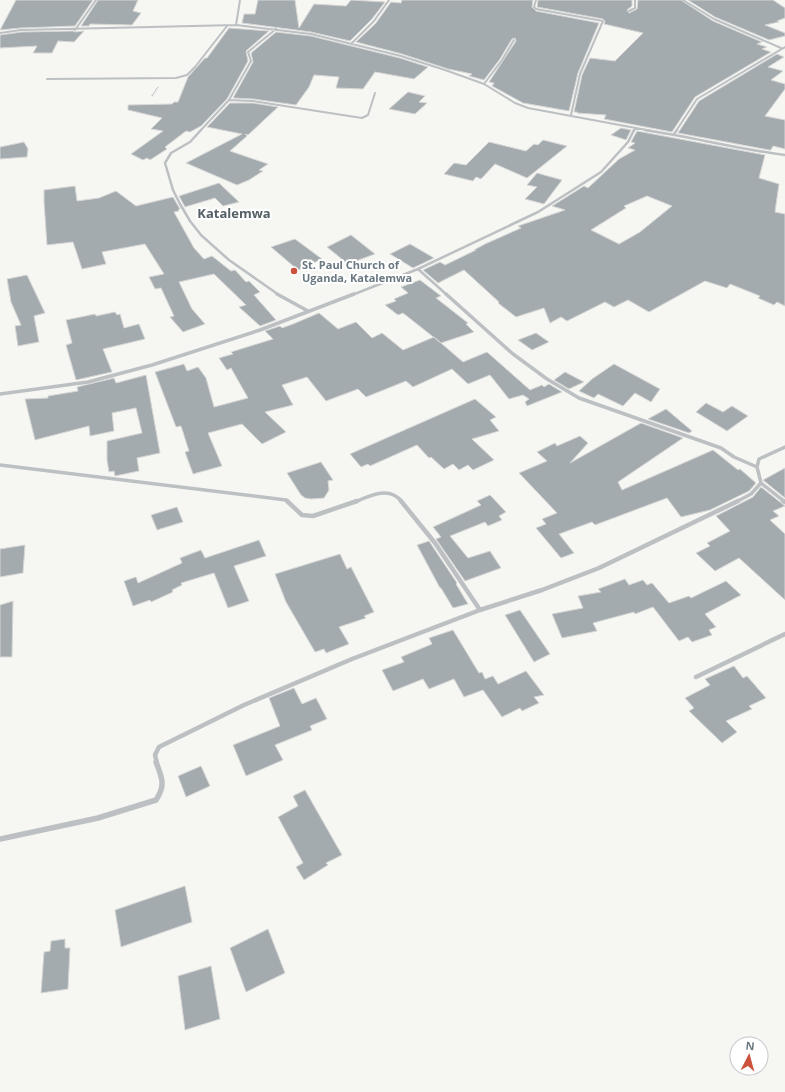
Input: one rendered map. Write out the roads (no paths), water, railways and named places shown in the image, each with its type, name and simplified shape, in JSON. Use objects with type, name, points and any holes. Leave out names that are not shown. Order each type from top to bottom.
[{"type":"street","points":[[75,30],[96,0]]},
{"type":"street","points":[[236,25],[240,0]]},
{"type":"street","points":[[352,43],[374,20],[389,0]]},
{"type":"street","points":[[536,0],[534,6],[536,9],[603,21],[580,74],[571,115]]},
{"type":"street","points":[[629,11],[636,6],[635,0]]},
{"type":"street","points":[[683,0],[714,19],[781,48]]},
{"type":"street","points":[[0,33],[21,30],[75,30],[236,25],[326,36],[401,56],[484,84],[520,105],[635,128],[674,134],[752,151],[785,155]]},
{"type":"street","points":[[47,80],[176,78],[187,75],[227,26]]},
{"type":"street","points":[[276,29],[248,52],[251,61],[229,100],[190,142],[171,153],[166,159],[165,167],[169,174],[172,186],[190,220],[220,252],[279,296],[308,311]]},
{"type":"street","points":[[484,84],[502,60],[514,40]]},
{"type":"street","points":[[674,134],[697,99],[785,47]]},
{"type":"street","points":[[229,100],[253,101],[362,118],[368,115],[375,93]]},
{"type":"street","points":[[0,394],[88,382],[152,365],[227,342],[418,269],[538,212],[587,182],[601,172],[616,156],[628,142],[635,128]]},
{"type":"street","points":[[418,269],[514,354],[547,379],[579,398],[702,440],[757,467]]},
{"type":"street","points":[[785,447],[759,459],[757,467],[761,483],[785,502]]},
{"type":"street","points":[[0,465],[286,500],[296,511],[306,517],[315,516],[362,499],[390,492],[397,495],[435,543],[480,610]]},
{"type":"street","points":[[0,839],[98,818],[156,800],[163,789],[155,755],[159,747],[164,744],[244,705],[296,682],[480,610],[542,590],[599,568],[752,494],[761,483]]},
{"type":"street","points":[[696,677],[785,634]]},
{"type":"place","name":"St. Paul Church of Uganda, Katalemwa","points":[[294,271]]},
{"type":"district","name":"Katalemwa","points":[[234,213]]}]
